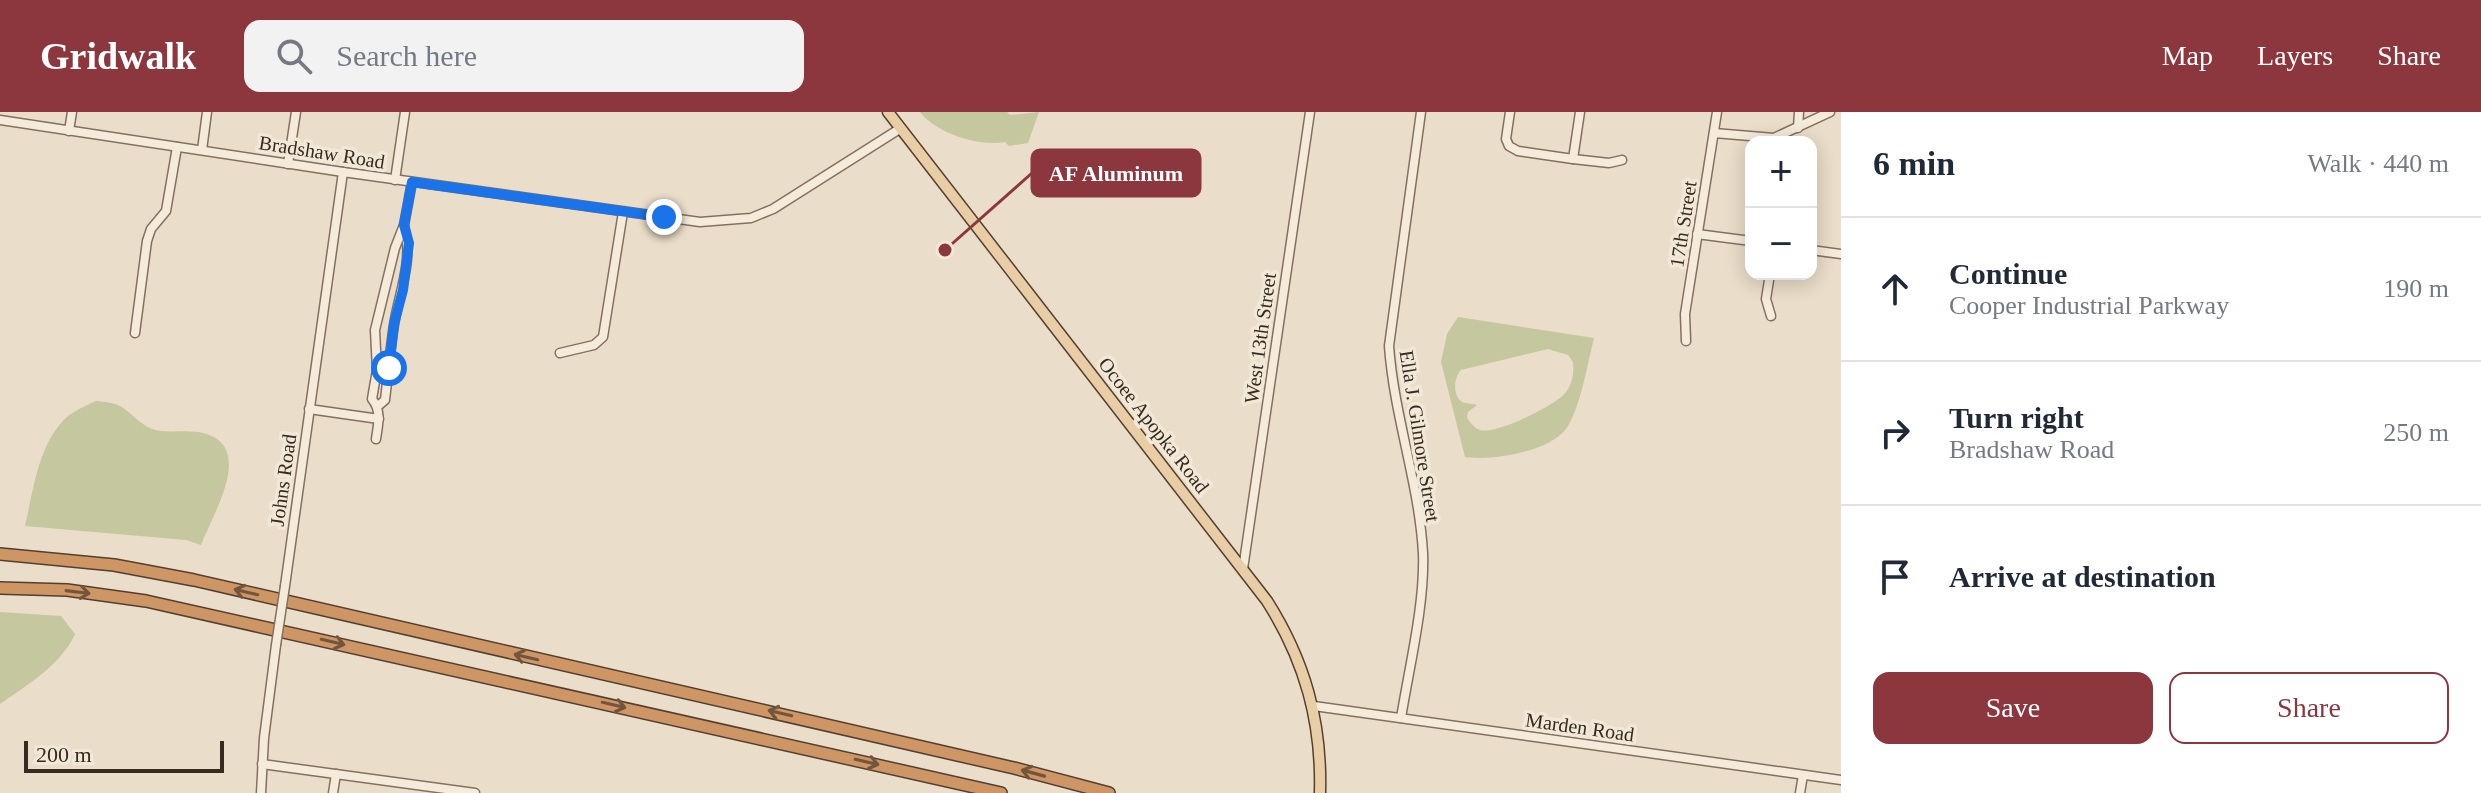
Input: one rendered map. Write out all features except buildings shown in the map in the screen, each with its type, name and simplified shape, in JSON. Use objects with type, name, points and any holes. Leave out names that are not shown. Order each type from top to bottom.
[{"type":"highway","points":[[0,554],[114,565],[194,580],[1014,768],[1109,793]]},
{"type":"highway","points":[[0,588],[67,590],[146,601],[1001,793]]},
{"type":"main road","name":"Ocoee Apopka Road","points":[[888,112],[1243,569],[1283,626],[1298,658],[1314,706],[1320,758],[1320,793]]},
{"type":"street","points":[[69,131],[72,112]]},
{"type":"street","points":[[202,150],[207,112]]},
{"type":"street","points":[[288,164],[296,112]]},
{"type":"street","points":[[395,180],[405,112]]},
{"type":"street","name":"West 13th Street","points":[[1243,569],[1310,112]]},
{"type":"street","name":"Ella J. Gilmore Street","points":[[1401,718],[1421,587],[1423,554],[1392,382],[1389,346],[1421,112]]},
{"type":"street","points":[[1510,112],[1506,139],[1509,146],[1518,151],[1609,163],[1622,160]]},
{"type":"street","points":[[1573,159],[1580,112]]},
{"type":"street","name":"17th Street","points":[[1686,341],[1685,314],[1717,112]]},
{"type":"street","points":[[1798,128],[1799,112]]},
{"type":"street","points":[[1714,133],[1774,138],[1830,112]]},
{"type":"street","name":"Bradshaw Road","points":[[0,120],[395,180],[700,222],[751,218],[773,209],[901,128]]},
{"type":"street","points":[[135,333],[147,241],[151,229],[166,211],[177,147]]},
{"type":"street","name":"Johns Road","points":[[261,793],[276,645],[343,172]]},
{"type":"street","points":[[376,439],[378,406],[372,399],[377,370],[375,330],[395,248],[404,225],[412,182]]},
{"type":"street","points":[[560,353],[594,345],[603,337],[623,212]]},
{"type":"street","points":[[378,406],[385,400],[394,324],[403,290],[409,243],[404,225]]},
{"type":"street","points":[[1697,234],[1745,240]]},
{"type":"street","points":[[1817,251],[1841,254]]},
{"type":"street","points":[[1769,280],[1766,299],[1771,316]]},
{"type":"street","points":[[309,409],[379,419]]},
{"type":"street","name":"Marden Road","points":[[1314,706],[1841,780]]},
{"type":"street","points":[[262,764],[433,790],[475,793]]},
{"type":"street","points":[[333,793],[336,774]]},
{"type":"street","points":[[1800,793],[1803,775]]},
{"type":"green space","points":[[920,112],[1007,112],[1010,115],[1039,112],[1028,143],[1009,146],[1005,142],[959,137],[936,126]]},
{"type":"green space","points":[[1458,317],[1594,338],[1580,398],[1566,429],[1547,444],[1519,453],[1489,458],[1465,457],[1441,362],[1447,334]],"holes":[[[1548,349],[1568,355],[1573,362],[1572,381],[1560,398],[1525,418],[1498,428],[1480,430],[1469,421],[1468,412],[1477,405],[1462,402],[1455,391],[1461,370]]]},
{"type":"green space","points":[[96,401],[120,406],[155,430],[198,432],[216,438],[226,449],[229,464],[227,480],[201,545],[186,540],[25,526],[39,467],[50,439],[68,416]]},
{"type":"green space","points":[[0,612],[61,616],[75,634],[52,665],[0,704]]},
{"type":"place","name":"AF Aluminum","points":[[945,250]]},
{"type":"route","points":[[389,368],[409,243],[404,225],[412,182],[664,217]]}]
